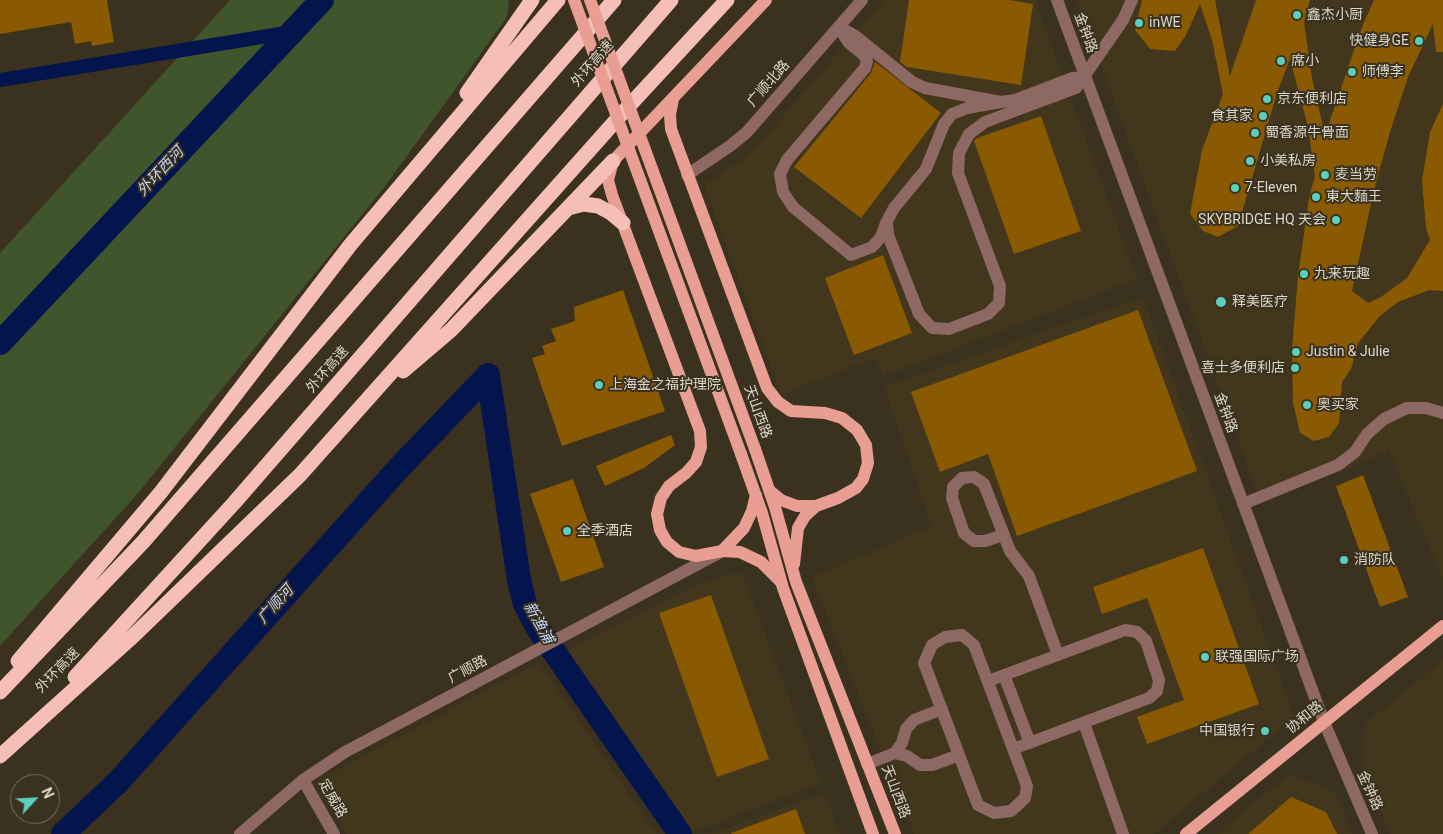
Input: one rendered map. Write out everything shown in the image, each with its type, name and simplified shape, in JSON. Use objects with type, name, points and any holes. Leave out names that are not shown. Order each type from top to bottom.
[{"type":"highway","points":[[0,682],[161,492],[351,244],[558,0]]},
{"type":"highway","name":"外环高速","points":[[0,692],[143,542],[614,0]]},
{"type":"highway","name":"外环高速","points":[[0,755],[129,620],[228,510],[671,0]]},
{"type":"highway","points":[[0,755],[123,645],[300,475],[727,0]]},
{"type":"highway","points":[[428,153],[530,2]]},
{"type":"highway","points":[[369,398],[452,330],[613,160]]},
{"type":"highway","points":[[568,208],[584,204],[598,206],[612,213],[622,223]]},
{"type":"main road","points":[[574,0],[756,494],[780,581],[873,834]]},
{"type":"main road","name":"天山西路","points":[[590,0],[755,449],[794,574],[895,834]]},
{"type":"main road","points":[[766,0],[613,160],[608,180],[701,437],[701,449],[696,462],[686,473],[669,486],[661,498],[657,512],[660,527],[669,544],[682,554],[696,556],[722,551],[740,552],[754,558],[780,581]]},
{"type":"main road","points":[[676,95],[670,115],[671,129],[770,392],[780,405],[791,411],[825,413],[842,418],[857,430],[866,445],[868,463],[861,482],[844,495],[816,506],[805,516],[798,528],[795,542],[794,574]]},
{"type":"main road","points":[[651,121],[658,118],[663,120],[671,129]]},
{"type":"main road","points":[[769,490],[792,505],[816,506]]},
{"type":"main road","points":[[722,551],[744,528],[752,511],[756,494]]},
{"type":"main road","name":"协和路","points":[[1186,834],[1443,626]]},
{"type":"street","name":"广顺北路","points":[[688,175],[747,132],[862,0]]},
{"type":"street","name":"金钟路","points":[[1057,0],[1324,722],[1372,834]]},
{"type":"street","points":[[887,220],[888,235],[919,314],[932,328],[949,329],[988,314],[999,303],[1000,286],[958,173],[959,152],[969,134],[985,122],[1076,88],[1123,20],[1132,0]]},
{"type":"street","points":[[839,27],[854,35],[912,82],[925,88],[1001,102]]},
{"type":"street","points":[[839,27],[848,42],[864,56],[867,61],[865,68],[787,160],[780,174],[783,192],[793,207],[851,255],[872,247],[881,237],[894,208],[926,169],[944,124],[952,114],[967,108],[1015,100],[1072,78],[1085,77]]},
{"type":"street","points":[[1243,504],[1338,465],[1354,452],[1367,434],[1392,415],[1407,408],[1426,408],[1443,413]]},
{"type":"street","points":[[1003,535],[985,541],[974,541],[964,533],[952,498],[953,487],[962,478],[974,477],[984,484],[1010,551],[1029,576],[1058,655]]},
{"type":"street","name":"广顺路","points":[[240,834],[303,780],[345,752],[722,551]]},
{"type":"street","points":[[988,681],[1125,630],[1137,632],[1146,641],[1159,680],[1158,690],[1149,698],[1013,749]]},
{"type":"street","points":[[962,635],[974,645],[988,681],[1027,786],[1025,798],[1011,812],[994,813],[978,805],[924,662],[932,645],[946,637],[962,635]]},
{"type":"street","points":[[1004,675],[1030,743]]},
{"type":"street","points":[[868,764],[894,753],[902,743],[906,729],[914,720],[942,709]]},
{"type":"street","points":[[1084,723],[1124,834]]},
{"type":"street","points":[[894,753],[907,756],[920,765],[932,765],[960,755]]},
{"type":"street","name":"定威路","points":[[303,780],[334,834]]},
{"type":"shaded area","points":[[884,0],[1035,0],[1137,279],[883,376],[876,358],[781,394],[704,185],[740,161],[759,144]]},
{"type":"shaded area","points":[[1077,0],[1443,0],[1443,579],[1389,450],[1339,472],[1259,496]]},
{"type":"shaded area","name":"联强国际广场","points":[[1143,297],[1294,717],[1154,834],[914,834],[812,577],[932,526],[884,387]]},
{"type":"shaded area","points":[[742,572],[821,783],[691,833],[566,651],[700,583]]},
{"type":"shaded area","points":[[1443,660],[1443,834],[1391,834],[1363,774],[1365,724]]},
{"type":"shaded area","points":[[539,662],[656,834],[347,834],[317,781]]},
{"type":"shaded area","points":[[1289,774],[1335,792],[1353,834],[1216,834]]},
{"type":"shaded area","points":[[824,793],[840,834],[711,834]]},
{"type":"green space","points":[[230,0],[509,0],[507,17],[386,185],[139,492],[0,646],[0,253]]},
{"type":"building","points":[[0,0],[107,0],[114,42],[92,46],[91,41],[75,44],[71,22],[0,34]]},
{"type":"building","points":[[909,0],[1009,0],[1033,4],[1021,85],[907,67],[900,62]]},
{"type":"building","name":"SKYBRIDGE HQ 天会","points":[[1142,0],[1215,0],[1230,76],[1256,0],[1310,0],[1304,22],[1312,78],[1325,135],[1362,27],[1374,0],[1443,0],[1443,52],[1436,52],[1433,24],[1408,77],[1390,132],[1374,190],[1352,291],[1368,303],[1381,297],[1407,278],[1430,240],[1426,228],[1422,180],[1430,132],[1443,104],[1443,291],[1429,290],[1398,302],[1379,317],[1358,343],[1351,369],[1342,382],[1339,423],[1329,437],[1314,441],[1300,433],[1293,403],[1292,349],[1298,276],[1309,198],[1315,176],[1308,127],[1290,59],[1277,93],[1238,226],[1218,237],[1203,231],[1190,214],[1202,150],[1223,94],[1212,40],[1200,4],[1186,35],[1175,51],[1150,49],[1135,30]]},
{"type":"building","points":[[875,62],[941,113],[861,218],[794,167],[871,73]]},
{"type":"building","points":[[1041,116],[1081,231],[1014,254],[974,141],[977,138]]},
{"type":"building","points":[[883,255],[912,333],[854,355],[825,278]]},
{"type":"building","name":"上海金之福护理院","points":[[623,290],[665,411],[562,446],[532,358],[545,354],[542,346],[556,341],[551,329],[575,321],[574,307]]},
{"type":"building","points":[[1138,310],[1197,471],[1017,536],[988,454],[940,472],[911,392]]},
{"type":"building","points":[[671,435],[675,445],[644,468],[605,486],[596,466]]},
{"type":"building","points":[[1363,475],[1408,597],[1380,607],[1336,486]]},
{"type":"building","name":"全季酒店","points":[[573,479],[604,567],[561,582],[530,494]]},
{"type":"building","name":"联强国际广场","points":[[1203,548],[1259,704],[1147,744],[1137,717],[1184,700],[1147,598],[1102,614],[1093,587]]},
{"type":"building","points":[[711,595],[769,759],[717,777],[659,613]]},
{"type":"building","points":[[1291,797],[1326,812],[1337,834],[1248,834]]},
{"type":"building","points":[[796,809],[805,834],[731,834],[731,833]]},
{"type":"waterway","name":"外环西河","points":[[0,343],[322,0]]},
{"type":"waterway","points":[[0,80],[292,32]]},
{"type":"waterway","name":"新渔浦","points":[[488,375],[519,580],[525,604],[537,627],[680,834]]},
{"type":"waterway","name":"广顺河","points":[[63,834],[118,782],[398,469],[488,375]]},
{"type":"place","name":"鑫杰小厨","points":[[1297,15]]},
{"type":"place","name":"inWE","points":[[1139,23]]},
{"type":"place","name":"快健身GE","points":[[1419,41]]},
{"type":"place","name":"席小","points":[[1281,61]]},
{"type":"place","name":"师傅李","points":[[1352,72]]},
{"type":"place","name":"京东便利店","points":[[1267,99]]},
{"type":"place","name":"食其家","points":[[1263,116]]},
{"type":"place","name":"蜀香源牛骨面","points":[[1255,133]]},
{"type":"place","name":"小美私房","points":[[1250,161]]},
{"type":"place","name":"麦当劳","points":[[1325,175]]},
{"type":"place","name":"7-Eleven","points":[[1235,188]]},
{"type":"place","name":"東大麵王","points":[[1316,197]]},
{"type":"place","name":"SKYBRIDGE HQ 天会","points":[[1336,220]]},
{"type":"place","name":"九来玩趣","points":[[1304,274]]},
{"type":"place","name":"释美医疗","points":[[1221,302]]},
{"type":"place","name":"Justin & Julie","points":[[1296,352]]},
{"type":"place","name":"喜士多便利店","points":[[1295,368]]},
{"type":"place","name":"上海金之福护理院","points":[[599,385]]},
{"type":"place","name":"奥买家","points":[[1307,405]]},
{"type":"place","name":"全季酒店","points":[[567,531]]},
{"type":"place","name":"消防队","points":[[1344,560]]},
{"type":"place","name":"联强国际广场","points":[[1205,657]]},
{"type":"place","name":"中国银行","points":[[1265,731]]}]
